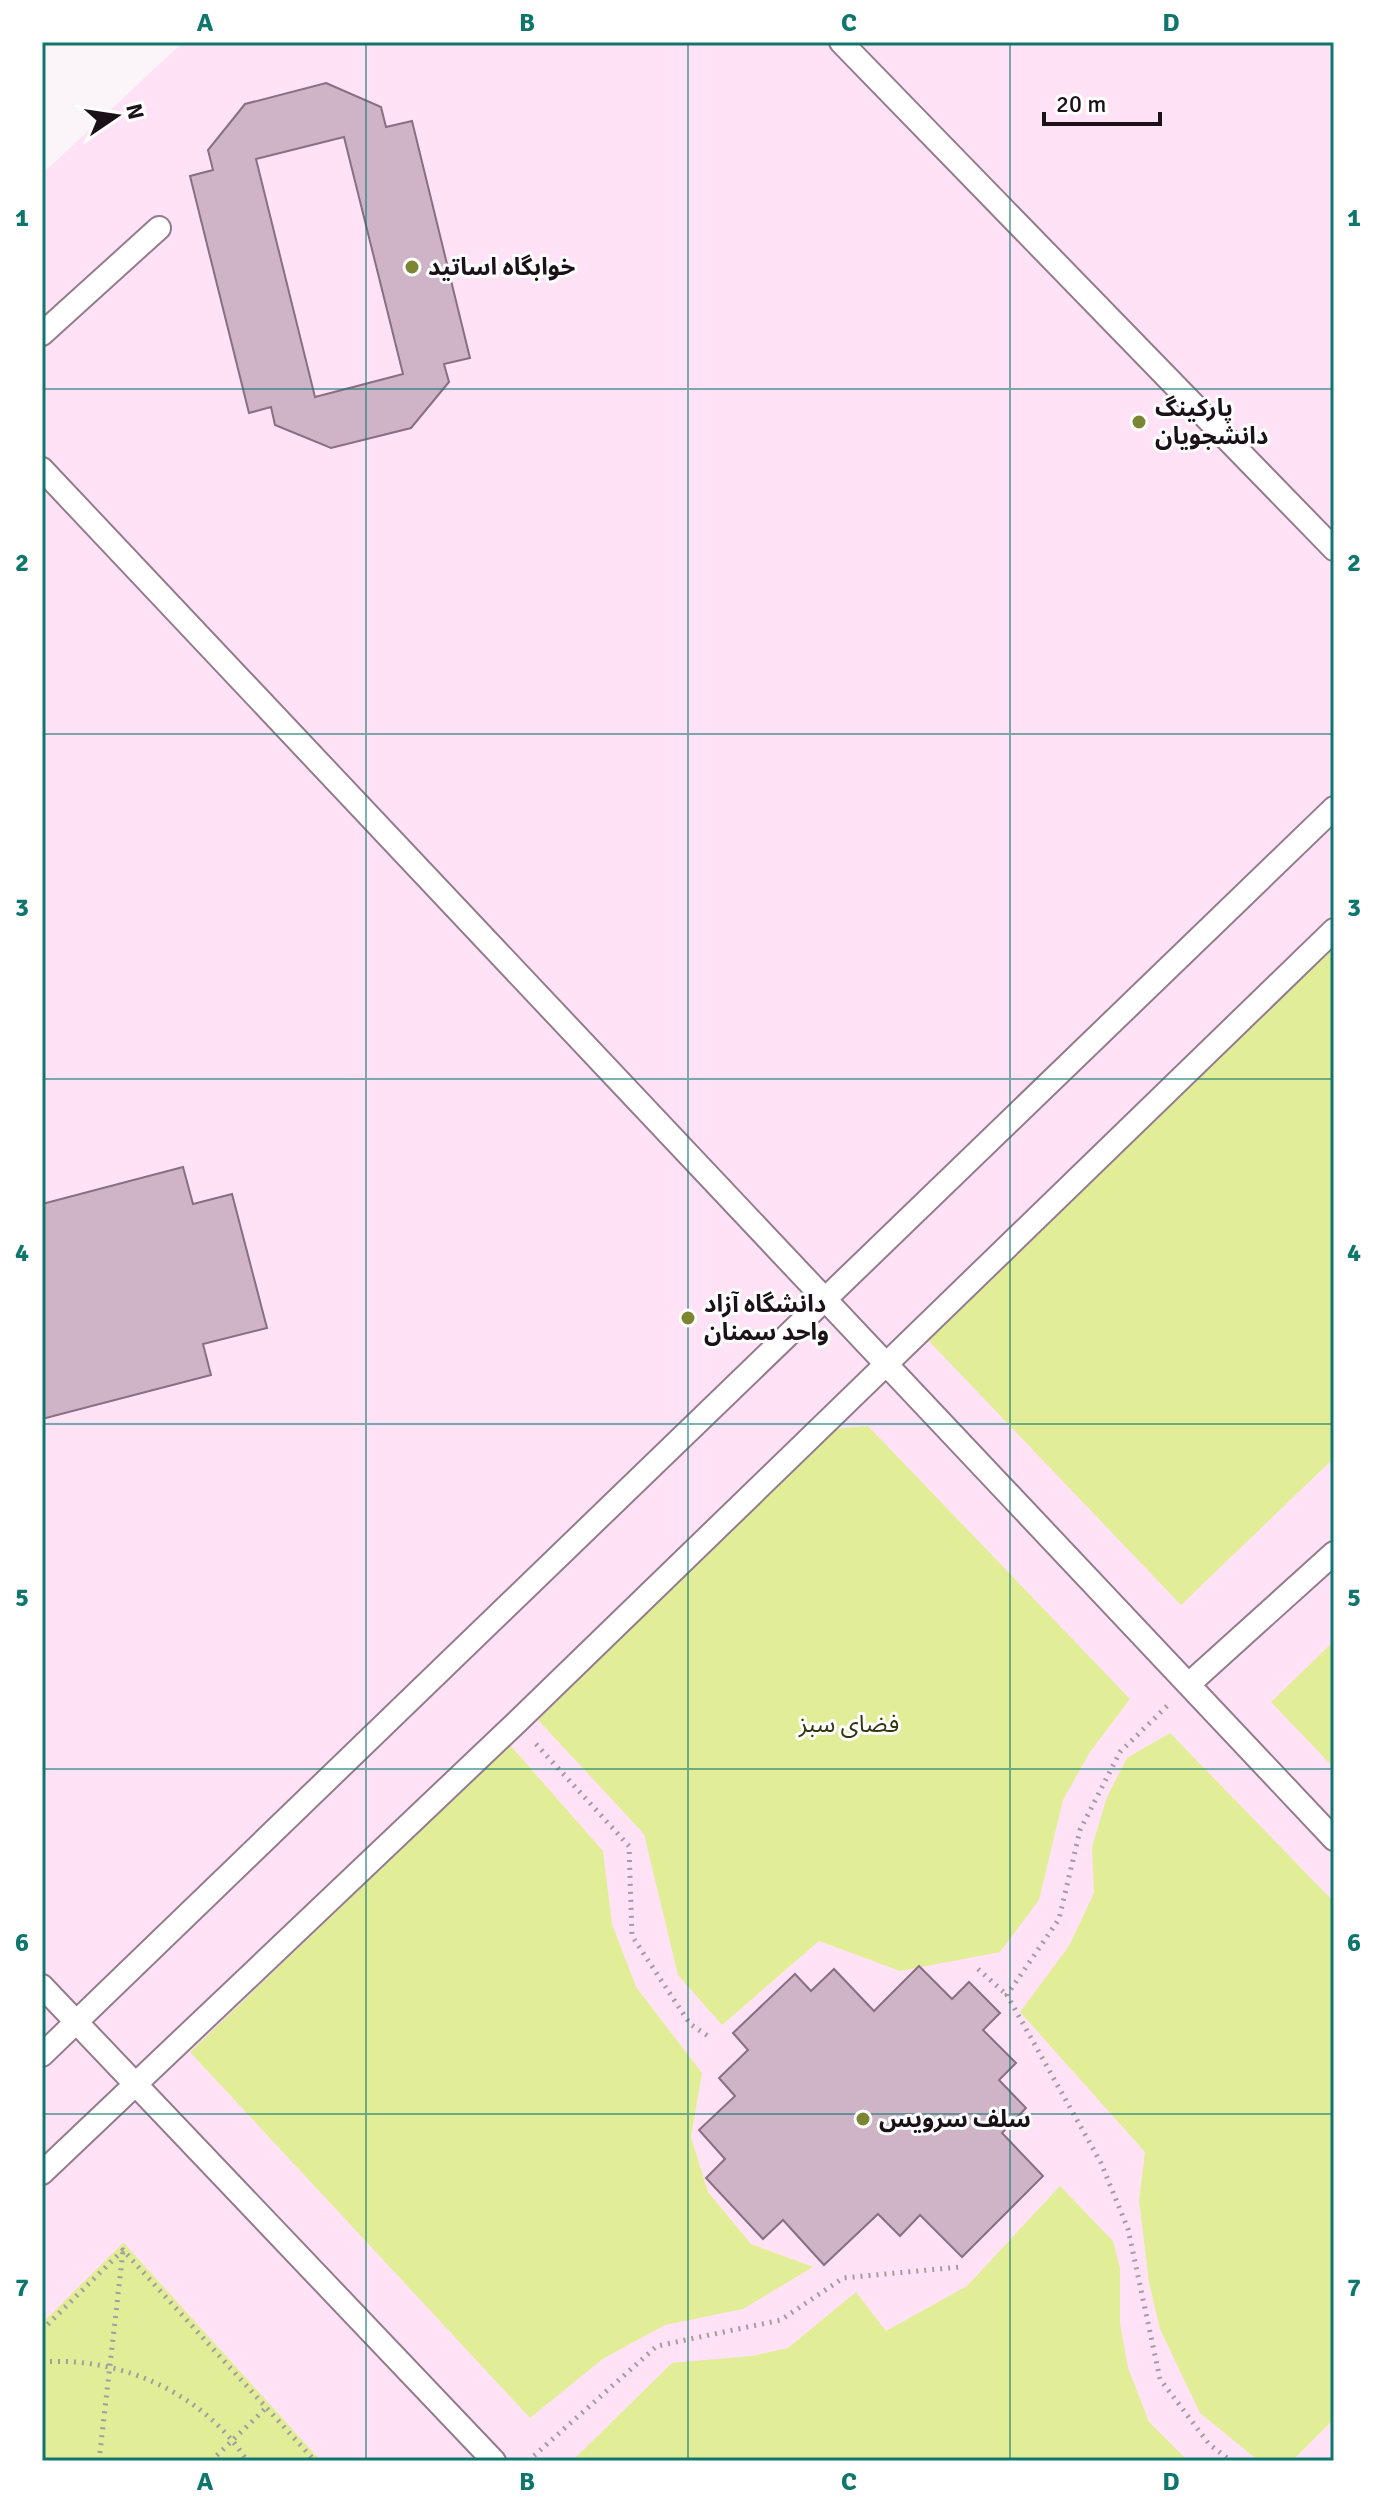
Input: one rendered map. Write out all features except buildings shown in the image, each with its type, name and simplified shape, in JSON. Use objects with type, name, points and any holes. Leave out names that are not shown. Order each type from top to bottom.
[{"type":"lane","points":[[841,42],[1334,549]]},
{"type":"lane","points":[[42,334],[159,228]]},
{"type":"lane","points":[[42,469],[1334,1839]]},
{"type":"lane","points":[[42,2055],[1334,808]]},
{"type":"lane","points":[[42,2173],[517,1722],[1334,930]]},
{"type":"lane","points":[[1189,1684],[1334,1553]]},
{"type":"lane","points":[[42,1986],[494,2461]]},
{"type":"path","points":[[1007,1995],[1059,1919],[1080,1830],[1120,1752],[1189,1684]]},
{"type":"path","points":[[517,1722],[629,1846],[632,1936],[690,2024],[711,2038]]},
{"type":"path","points":[[978,1969],[1007,1995],[1101,2163],[1128,2229],[1160,2379],[1209,2444],[1231,2461]]},
{"type":"path","points":[[42,2330],[123,2250]]},
{"type":"path","points":[[99,2461],[123,2250]]},
{"type":"path","points":[[123,2250],[315,2461]]},
{"type":"path","points":[[528,2461],[657,2346],[781,2320],[843,2278],[960,2267]]},
{"type":"path","points":[[42,2362],[68,2360],[129,2371],[186,2398],[233,2439],[247,2461]]},
{"type":"path","points":[[211,2461],[266,2408]]},
{"type":"shaded area","name":"دانشگاه آزاد واحد سمنان","points":[[183,42],[1334,42],[1334,2461],[42,2461],[42,174]]},
{"type":"green space","points":[[1334,946],[1334,1458],[1181,1605],[926,1338]]},
{"type":"green space","name":"فضای سبز","points":[[868,1426],[1130,1699],[1090,1752],[1063,1800],[1039,1900],[1000,1952],[900,1971],[819,1941],[722,2025],[678,1975],[644,1834],[538,1720],[834,1429]]},
{"type":"green space","points":[[1334,1641],[1334,1768],[1271,1702]]},
{"type":"green space","points":[[1170,1733],[1334,1902],[1334,2419],[1292,2461],[1259,2461],[1200,2413],[1160,2329],[1149,2282],[1139,2200],[1145,2152],[1020,2012],[1069,1946],[1094,1893],[1092,1847],[1107,1797],[1127,1758]]},
{"type":"green space","points":[[510,1745],[603,1851],[612,1924],[636,1987],[702,2073],[691,2137],[708,2192],[751,2244],[813,2267],[743,2309],[665,2325],[604,2358],[530,2418],[190,2052]]},
{"type":"green space","points":[[1060,2186],[1113,2241],[1120,2268],[1120,2323],[1128,2368],[1149,2422],[1188,2461],[572,2461],[672,2363],[752,2356],[788,2348],[856,2292],[886,2331],[967,2286]]},
{"type":"green space","points":[[123,2243],[321,2461],[42,2461],[42,2323]]},
{"type":"place","name":"خوابگاه اساتید","points":[[412,267]]},
{"type":"place","name":"پارکینگ دانشجویان","points":[[1139,422]]},
{"type":"place","name":"دانشگاه آزاد واحد سمنان","points":[[688,1318]]},
{"type":"place","name":"سلف سرویس","points":[[863,2119]]}]
